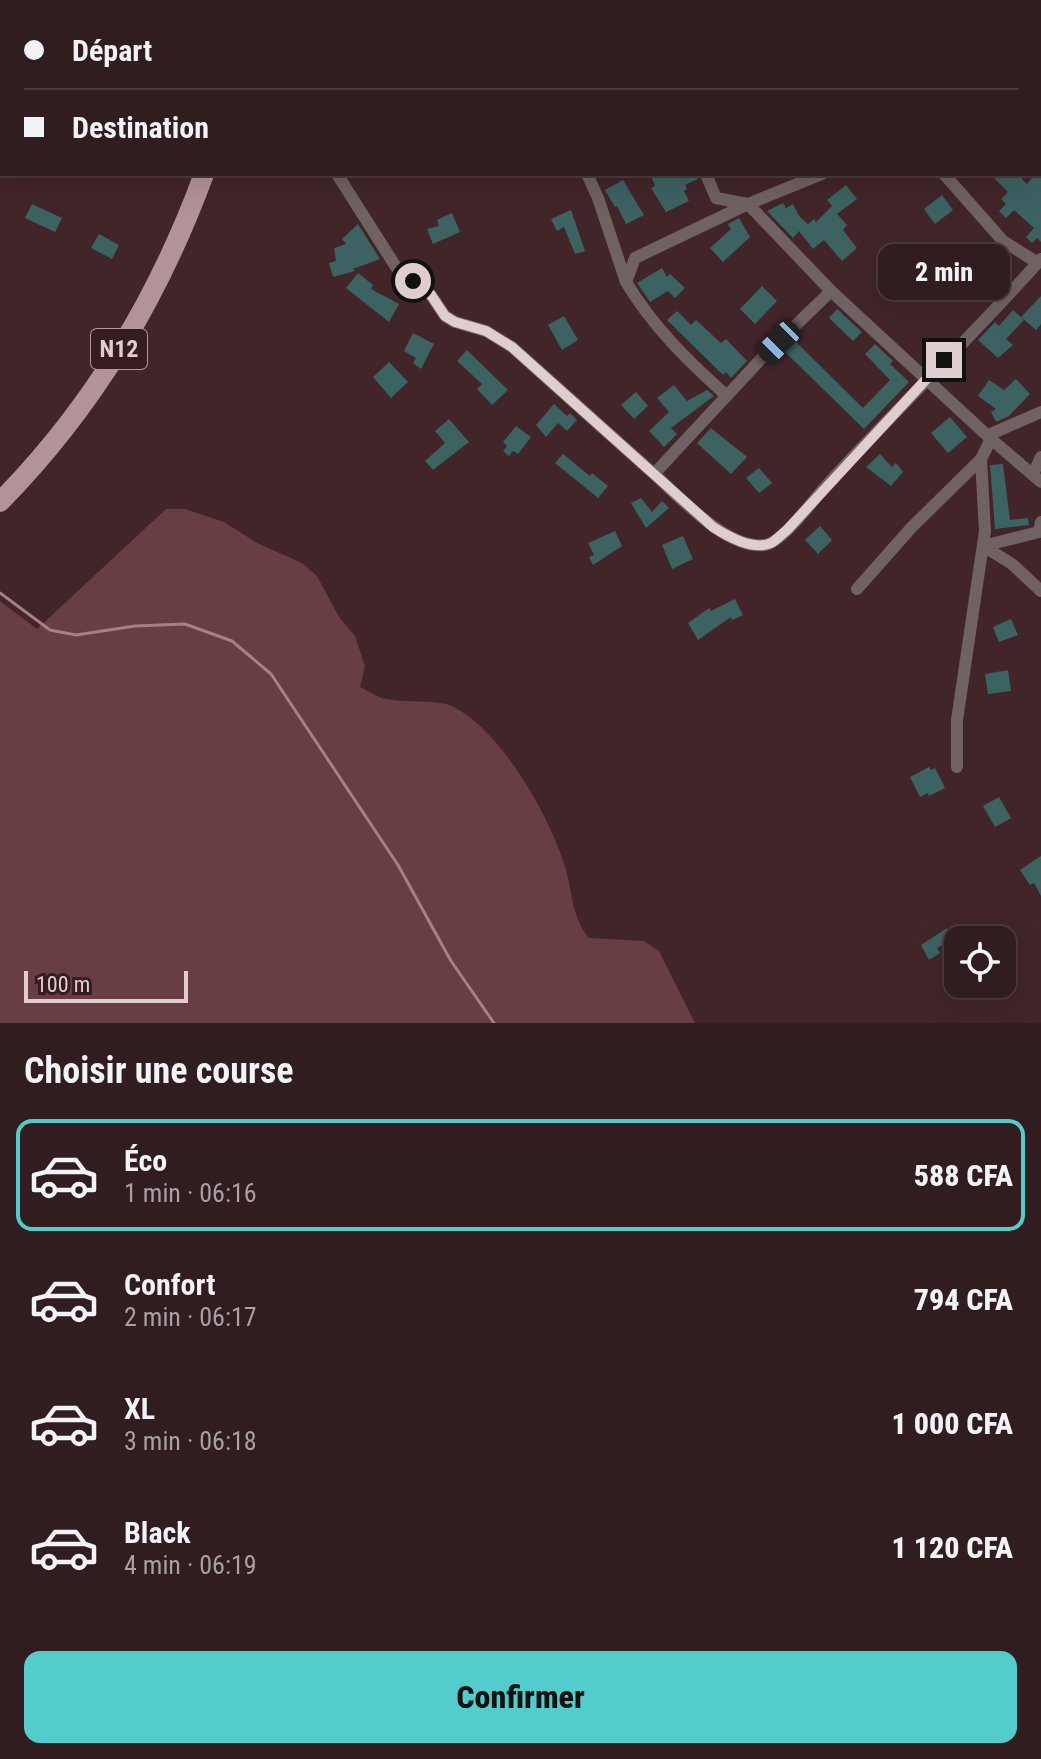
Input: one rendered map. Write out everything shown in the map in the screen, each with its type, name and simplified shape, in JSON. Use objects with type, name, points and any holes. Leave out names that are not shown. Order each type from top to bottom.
[{"type":"main road","name":"N12","points":[[0,502],[58,440],[90,396],[152,291],[189,214],[203,176]]},
{"type":"street","points":[[338,176],[396,267],[431,295],[445,316],[486,331],[512,347],[713,527],[729,537],[756,545],[768,545],[787,530],[1040,261],[1003,241],[946,176]]},
{"type":"street","points":[[588,176],[626,282],[649,318],[679,353],[727,396]]},
{"type":"street","points":[[707,176],[716,198],[748,204],[831,291],[1037,478],[1041,457]]},
{"type":"street","points":[[626,282],[635,258],[748,204],[817,176]]},
{"type":"street","points":[[654,474],[831,291]]},
{"type":"street","points":[[857,589],[911,528],[981,459],[993,433],[1041,412]]},
{"type":"street","points":[[957,767],[957,720],[983,546],[985,488],[981,459]]},
{"type":"street","points":[[983,546],[1039,532],[1041,522]]},
{"type":"street","points":[[983,546],[1012,564],[1041,591]]},
{"type":"shaded area","points":[[166,509],[185,509],[224,522],[257,543],[302,563],[317,576],[339,617],[355,636],[365,666],[360,687],[390,700],[447,704],[472,719],[490,736],[523,779],[549,826],[566,870],[583,930],[589,938],[644,941],[659,951],[695,1023],[0,1023],[0,601],[37,629]]},
{"type":"building","points":[[651,176],[697,176],[698,179],[685,185],[687,189],[684,191],[689,201],[666,212],[651,188],[655,186]]},
{"type":"building","points":[[992,176],[1019,176],[1027,184],[1033,176],[1041,176],[1041,242],[1037,238],[1032,243],[1026,237],[1034,228],[1014,210],[1006,218],[999,211],[1006,204],[1001,199],[1008,192]]},
{"type":"building","points":[[623,180],[644,215],[626,224],[605,190]]},
{"type":"building","points":[[846,185],[857,199],[837,214],[847,225],[843,230],[857,248],[842,261],[824,240],[813,249],[799,231],[793,238],[767,211],[783,203],[786,208],[793,204],[808,224],[814,219],[816,222],[832,206],[827,200]]},
{"type":"building","points":[[942,195],[953,210],[935,224],[924,209]]},
{"type":"building","points":[[32,204],[62,218],[55,232],[25,218]]},
{"type":"building","points":[[571,210],[585,251],[575,254],[564,227],[557,231],[551,219]]},
{"type":"building","points":[[452,213],[460,232],[433,244],[427,229],[439,226],[437,220]]},
{"type":"building","points":[[739,218],[750,237],[723,262],[710,248],[731,229],[728,224]]},
{"type":"building","points":[[358,224],[380,259],[333,277],[329,263],[336,261],[334,248],[346,244],[342,239]]},
{"type":"building","points":[[99,234],[119,245],[112,259],[91,248]]},
{"type":"building","points":[[983,247],[992,263],[1000,256],[1012,268],[1001,278],[1001,285],[985,269],[976,251]]},
{"type":"building","points":[[662,268],[667,277],[670,274],[685,288],[675,298],[668,291],[650,302],[637,283]]},
{"type":"building","points":[[358,273],[373,285],[371,289],[399,304],[389,322],[346,288]]},
{"type":"building","points":[[762,286],[777,301],[755,324],[740,309]]},
{"type":"building","points":[[1041,296],[1041,324],[1036,330],[1021,317]]},
{"type":"building","points":[[837,309],[862,332],[853,341],[829,318]]},
{"type":"building","points":[[1013,310],[1024,320],[1006,339],[1013,345],[998,358],[978,340],[995,322],[999,326]]},
{"type":"building","points":[[677,311],[691,325],[696,320],[721,343],[726,339],[747,361],[731,378],[726,372],[723,375],[667,320]]},
{"type":"building","points":[[564,316],[578,340],[562,350],[548,325]]},
{"type":"building","points":[[413,333],[434,344],[421,369],[413,363],[416,358],[404,351]]},
{"type":"building","points":[[794,340],[863,408],[890,380],[865,354],[875,344],[909,382],[864,429],[783,350]]},
{"type":"building","points":[[467,350],[508,390],[492,405],[477,389],[482,384],[457,361]]},
{"type":"building","points":[[389,362],[408,382],[391,398],[373,377]]},
{"type":"building","points":[[1016,379],[1030,394],[1009,416],[996,422],[991,412],[996,409],[978,396],[989,380],[1004,390]]},
{"type":"building","points":[[674,385],[687,401],[707,390],[714,396],[671,428],[677,434],[664,447],[649,431],[669,412],[657,398]]},
{"type":"building","points":[[636,392],[648,406],[634,419],[621,405]]},
{"type":"building","points":[[554,404],[567,416],[570,413],[577,420],[567,431],[558,423],[546,437],[536,425]]},
{"type":"building","points":[[950,417],[967,437],[948,453],[931,433]]},
{"type":"building","points":[[449,419],[469,442],[433,470],[425,461],[445,443],[435,431]]},
{"type":"building","points":[[516,426],[531,437],[518,454],[513,451],[509,456],[503,451],[507,446],[503,442]]},
{"type":"building","points":[[711,428],[747,457],[731,474],[697,443]]},
{"type":"building","points":[[563,454],[608,486],[598,498],[555,463]]},
{"type":"building","points":[[880,454],[892,467],[896,463],[903,472],[891,486],[866,467]]},
{"type":"building","points":[[1003,464],[1010,520],[1028,518],[1029,525],[995,529],[990,465]]},
{"type":"building","points":[[759,468],[772,483],[759,493],[746,478]]},
{"type":"building","points":[[641,498],[652,512],[662,501],[669,508],[646,528],[631,503]]},
{"type":"building","points":[[820,526],[832,540],[818,554],[805,540]]},
{"type":"building","points":[[615,531],[622,546],[593,565],[589,557],[594,555],[588,543]]},
{"type":"building","points":[[683,536],[693,559],[672,569],[662,545]]},
{"type":"building","points":[[735,599],[743,615],[732,620],[731,617],[698,640],[688,623],[709,608],[711,611]]},
{"type":"building","points":[[1011,619],[1018,635],[999,642],[993,627]]},
{"type":"building","points":[[1008,670],[1011,691],[988,694],[985,674]]},
{"type":"building","points":[[929,767],[931,770],[935,768],[945,788],[920,797],[910,777]]},
{"type":"building","points":[[999,797],[1011,818],[995,827],[983,806]]},
{"type":"building","points":[[1041,856],[1041,896],[1034,883],[1030,885],[1020,870]]},
{"type":"building","points":[[944,930],[944,944],[937,948],[940,953],[929,960],[921,945]]},
{"type":"waterway","points":[[0,593],[50,630],[76,635],[135,626],[185,624],[232,641],[271,674],[398,865],[451,961],[494,1023]]},
{"type":"route","points":[[413,281],[431,295],[445,316],[486,331],[512,347],[713,527],[729,537],[756,545],[768,545],[787,530],[944,360]]}]
